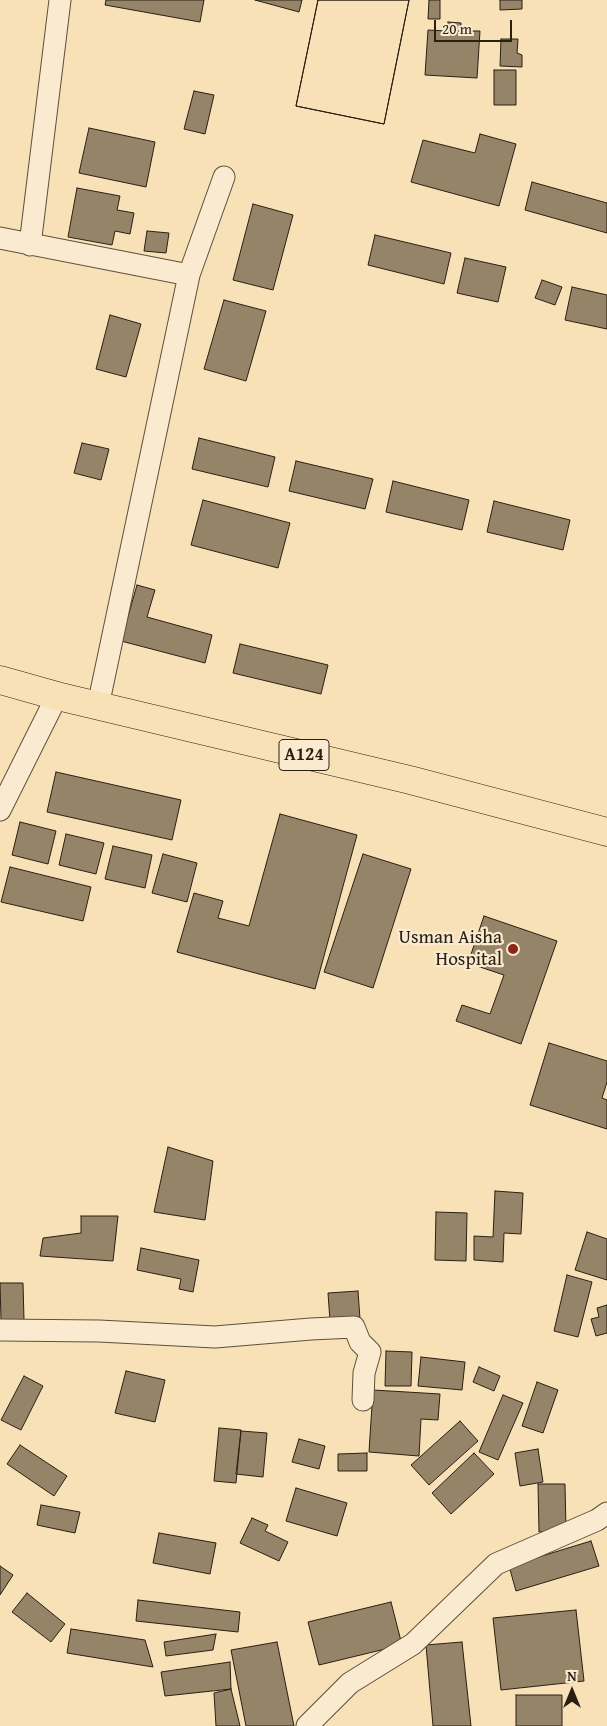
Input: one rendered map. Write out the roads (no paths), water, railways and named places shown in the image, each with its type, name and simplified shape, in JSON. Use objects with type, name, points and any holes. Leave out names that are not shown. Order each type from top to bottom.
[{"type":"highway","name":"A124","points":[[0,680],[98,706],[410,780],[607,832]]},
{"type":"street","points":[[30,245],[60,0]]},
{"type":"street","points":[[98,706],[189,275],[224,177]]},
{"type":"street","points":[[0,238],[189,275]]},
{"type":"street","points":[[0,810],[58,696]]},
{"type":"street","points":[[0,1330],[215,1337],[354,1327],[360,1342],[370,1352],[364,1373],[363,1400]]},
{"type":"street","points":[[307,1726],[350,1683],[413,1644],[496,1564],[597,1520],[607,1513]]},
{"type":"place","name":"Usman Aisha Hospital","points":[[513,949]]}]
